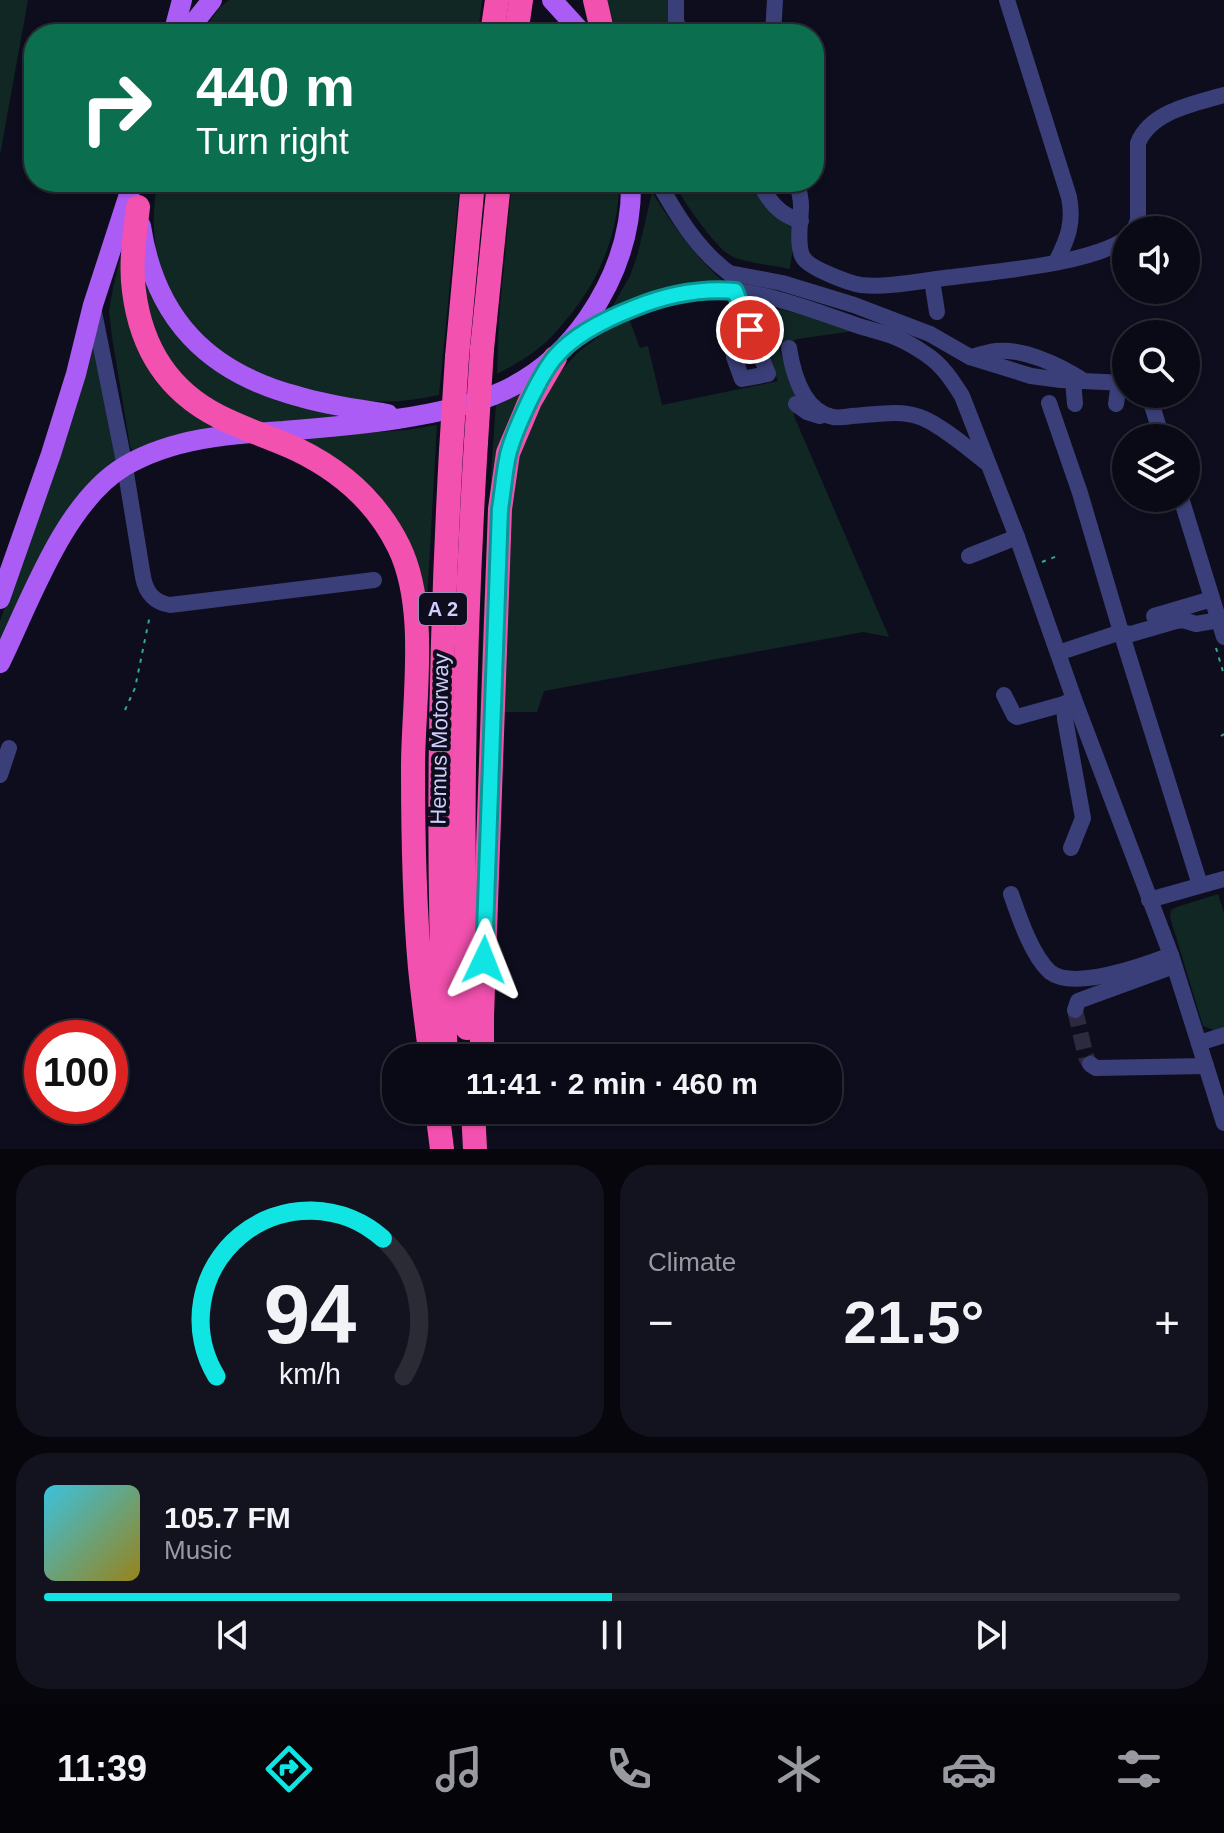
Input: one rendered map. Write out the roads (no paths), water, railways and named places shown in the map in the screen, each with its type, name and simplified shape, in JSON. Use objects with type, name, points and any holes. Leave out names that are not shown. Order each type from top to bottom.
[{"type":"highway","points":[[595,0],[601,24]]},
{"type":"highway","name":"Hemus Motorway","points":[[446,1044],[440,886],[444,577],[457,357],[472,192]]},
{"type":"highway","name":"Hemus Motorway","points":[[468,1044],[463,916],[468,576],[482,349],[498,192]]},
{"type":"highway","points":[[138,207],[133,289],[147,343],[173,383],[194,402],[220,417],[297,449],[351,483],[379,512],[407,568],[417,633],[413,768],[415,866],[420,966],[429,1044]]},
{"type":"highway","points":[[482,1044],[500,509],[508,453],[530,401],[563,350]]},
{"type":"highway","points":[[439,1124],[442,1149]]},
{"type":"highway","points":[[450,1124],[451,1149]]},
{"type":"highway","points":[[474,1124],[475,1149]]},
{"type":"highway","points":[[483,1124],[483,1149]]},
{"type":"main road","points":[[176,24],[182,0]]},
{"type":"main road","points":[[193,24],[212,0]]},
{"type":"main road","points":[[552,0],[574,24]]},
{"type":"main road","points":[[0,599],[51,454],[93,305],[130,192]]},
{"type":"main road","points":[[139,192],[144,249],[153,276],[165,304],[184,331],[207,352],[230,369],[296,396],[408,417]]},
{"type":"main road","points":[[0,663],[48,560],[70,525],[101,484],[125,467],[158,451],[190,441],[258,432],[347,426],[439,413],[475,403],[533,374],[563,350],[609,285],[621,254],[631,192]]},
{"type":"street","points":[[676,0],[677,24]]},
{"type":"street","points":[[774,24],[775,0]]},
{"type":"street","points":[[1007,0],[1069,197],[1072,214],[1070,230],[1056,262]]},
{"type":"street","points":[[1138,216],[1138,143],[1142,133],[1170,113],[1224,95]]},
{"type":"street","points":[[664,192],[695,242],[729,273],[785,275],[930,334],[970,357],[1012,351],[1056,365],[1078,380],[1112,382]]},
{"type":"street","points":[[765,192],[783,214],[801,221]]},
{"type":"street","points":[[799,192],[800,246],[804,259],[846,282],[861,285],[932,280],[1056,262],[1112,246]]},
{"type":"street","points":[[932,280],[937,312]]},
{"type":"street","points":[[563,350],[621,313],[655,300],[696,291],[735,291],[753,293],[894,337],[935,361],[954,382],[1017,537],[1058,653],[1069,702],[1173,961],[1224,1123]]},
{"type":"street","points":[[734,357],[742,379],[768,374],[735,291]]},
{"type":"street","points":[[93,305],[143,577],[154,599],[170,605],[374,580]]},
{"type":"street","points":[[789,348],[798,385],[815,407],[834,417]]},
{"type":"street","points":[[1075,404],[1078,380]]},
{"type":"street","points":[[1049,403],[1080,493],[1200,885]]},
{"type":"street","points":[[796,404],[807,412],[834,417],[902,413],[922,418],[988,464]]},
{"type":"street","points":[[1185,512],[1219,620],[1219,638]]},
{"type":"street","points":[[969,556],[1017,537]]},
{"type":"street","points":[[1121,632],[1127,625],[1212,599]]},
{"type":"street","points":[[1058,653],[1121,632],[1131,634],[1183,620],[1196,624],[1219,620]]},
{"type":"street","points":[[1004,695],[1017,717],[1069,702]]},
{"type":"street","points":[[1069,702],[1065,719],[1083,818],[1071,848]]},
{"type":"street","points":[[0,775],[9,748]]},
{"type":"street","points":[[1149,900],[1224,879]]},
{"type":"street","points":[[1011,894],[1032,945],[1046,967],[1057,976],[1081,978],[1173,961]]},
{"type":"street","points":[[1075,1010],[1078,1001],[1173,961]]},
{"type":"street","points":[[1199,1043],[1224,1035]]},
{"type":"street","points":[[1090,1064],[1096,1068],[1206,1066]]},
{"type":"tunnel","points":[[1075,1010],[1090,1064]]}]
